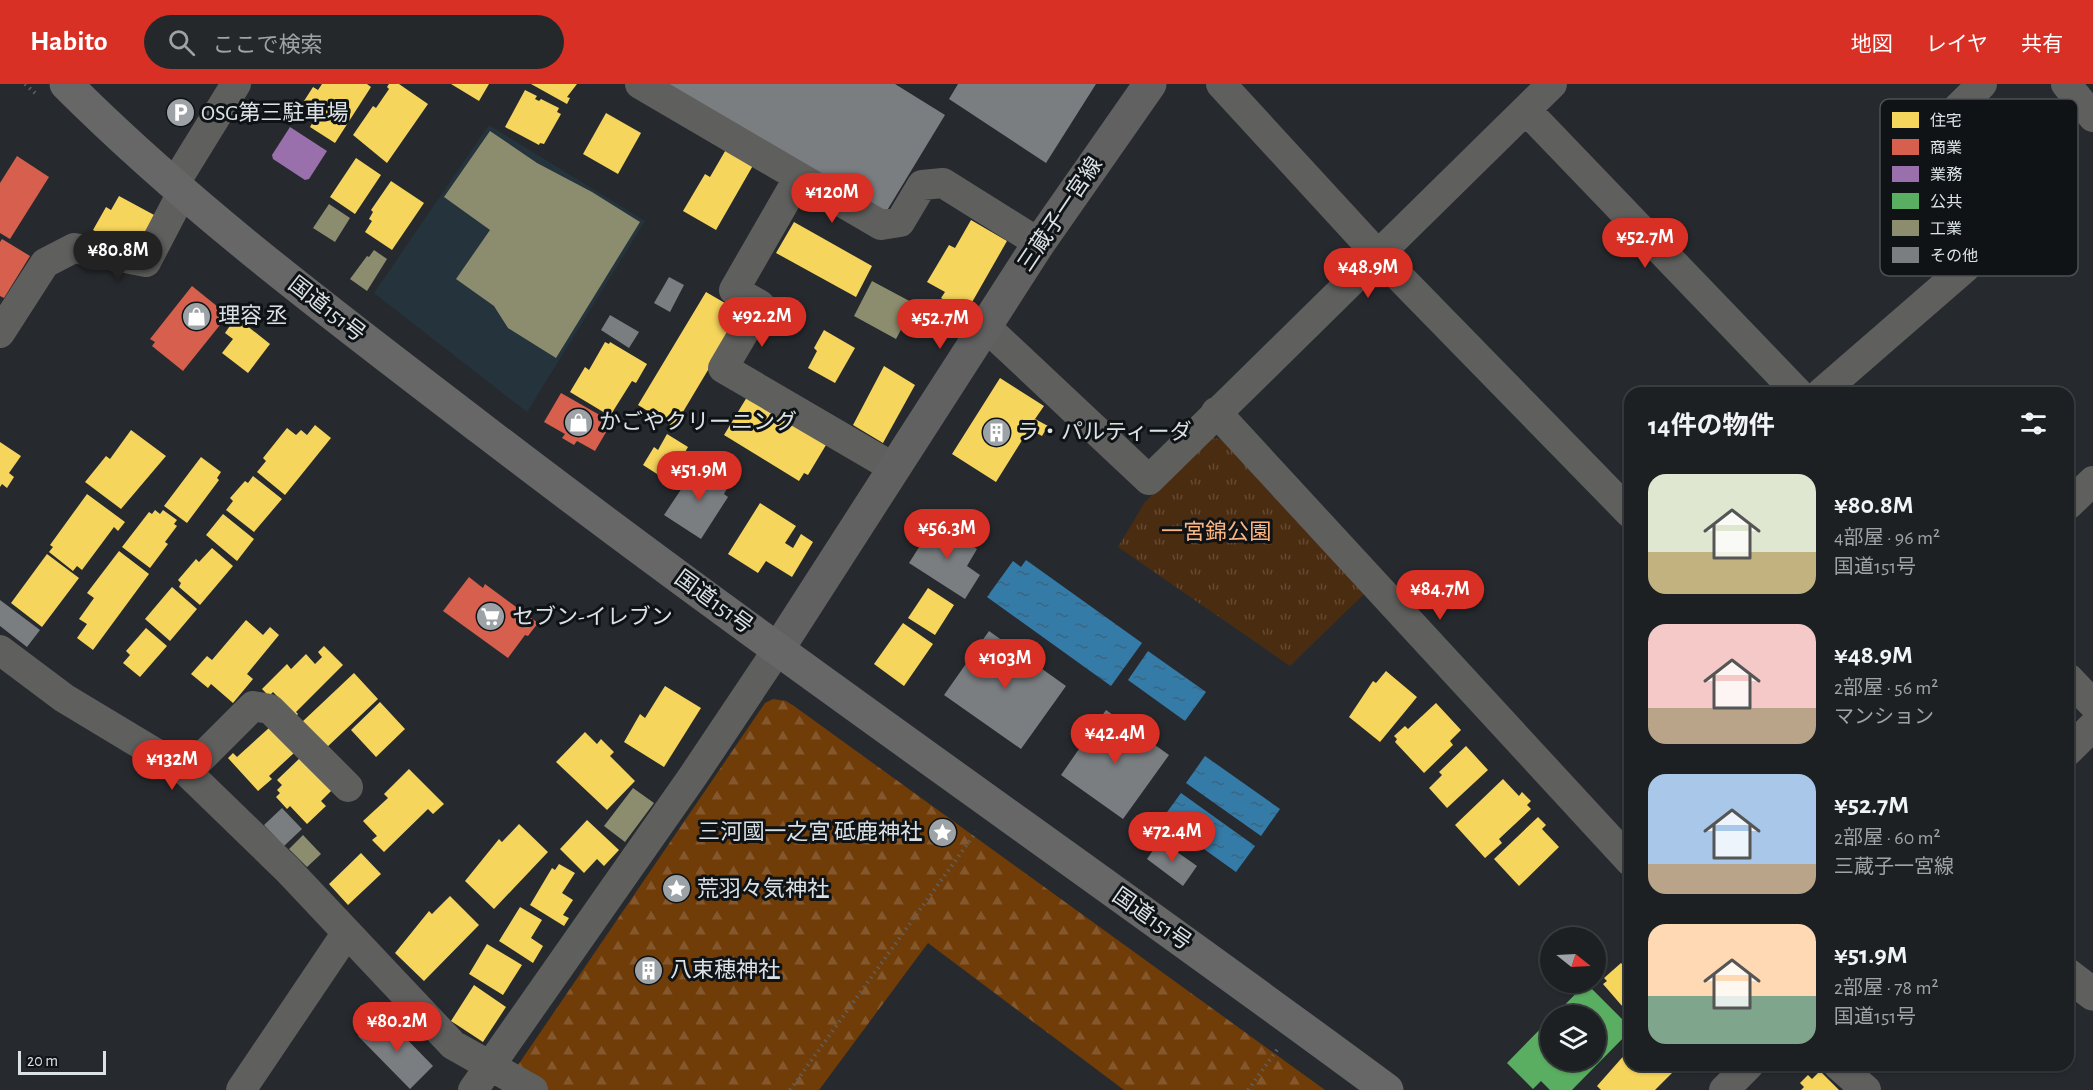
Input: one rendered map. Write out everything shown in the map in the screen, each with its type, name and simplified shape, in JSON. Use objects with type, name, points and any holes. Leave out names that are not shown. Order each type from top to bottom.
[{"type":"highway","name":"国道151号","points":[[66,84],[106,124],[273,268],[619,534],[1387,1090]]},
{"type":"main road","name":"三蔵子一宮線","points":[[778,649],[1039,243],[1150,84]]},
{"type":"street","points":[[0,333],[45,263],[74,248],[146,262],[179,187],[236,84]]},
{"type":"street","points":[[640,84],[881,225],[900,222],[922,185],[943,183],[1039,243]]},
{"type":"street","points":[[1221,84],[1379,256],[1624,507]]},
{"type":"street","points":[[986,327],[1149,480],[1552,84]]},
{"type":"street","points":[[1967,99],[1982,84]]},
{"type":"street","points":[[2066,84],[2093,117]]},
{"type":"street","points":[[1527,111],[1792,387]]},
{"type":"street","points":[[799,177],[734,290],[760,305],[723,368],[894,468]]},
{"type":"street","points":[[1828,387],[1956,276]]},
{"type":"street","points":[[1216,412],[1624,854]]},
{"type":"street","points":[[2074,499],[2093,481]]},
{"type":"street","points":[[473,1090],[693,776],[778,649]]},
{"type":"street","points":[[0,650],[64,698],[188,772],[288,870],[453,1045],[533,1090]]},
{"type":"street","points":[[2074,684],[2093,704]]},
{"type":"street","points":[[188,772],[253,706],[270,709],[348,787]]},
{"type":"street","points":[[2074,745],[2093,726]]},
{"type":"street","points":[[241,1090],[346,934]]},
{"type":"street","points":[[2074,980],[2093,994]]},
{"type":"street","points":[[1724,1090],[1743,1071]]},
{"type":"street","points":[[1845,1071],[1866,1090]]},
{"type":"path","points":[[790,1090],[976,832]]},
{"type":"path","points":[[1248,1090],[1279,1047]]},
{"type":"shaded area","points":[[489,125],[645,221],[527,412],[374,293]]},
{"type":"green space","name":"一宮錦公園","points":[[1211,438],[1222,439],[1366,592],[1290,666],[1118,547],[1145,502]]},
{"type":"green space","points":[[773,699],[786,701],[794,706],[1325,1090],[1124,1090],[928,943],[819,1090],[501,1090],[765,703]]},
{"type":"water","points":[[1026,560],[1142,643],[1111,686],[987,597],[1013,561],[1021,567]]},
{"type":"water","points":[[1148,651],[1206,692],[1185,721],[1128,680]]},
{"type":"water","points":[[1205,756],[1280,809],[1261,836],[1186,783]]},
{"type":"water","points":[[1181,793],[1255,846],[1236,872],[1162,819]]},
{"type":"building: 住宅","points":[[322,84],[367,84],[371,87],[335,143],[310,127],[314,120],[307,116],[313,106],[304,101],[313,87],[318,90]]},
{"type":"building: 住宅","points":[[389,84],[399,84],[428,104],[387,163],[353,135],[373,106],[376,108],[389,89],[387,87]]},
{"type":"building: 住宅","points":[[451,84],[489,84],[479,101]]},
{"type":"building: 住宅","points":[[531,84],[577,84],[567,97],[570,98],[567,104]]},
{"type":"building: 住宅","points":[[525,90],[537,96],[535,99],[539,101],[541,99],[559,108],[557,112],[561,114],[544,144],[539,145],[505,127]]},
{"type":"building: 住宅","points":[[606,113],[641,133],[618,174],[583,154]]},
{"type":"building: 住宅","points":[[728,146],[755,162],[716,230],[683,211],[705,174],[710,177]]},
{"type":"building: 住宅","points":[[356,158],[381,175],[355,214],[330,197]]},
{"type":"building: 住宅","points":[[391,181],[424,203],[392,250],[365,232],[372,221],[369,219],[373,212],[371,210]]},
{"type":"building: 住宅","points":[[119,196],[156,216],[139,248],[127,242],[124,247],[93,230],[106,207],[111,210]]},
{"type":"building: 住宅","points":[[971,220],[1007,241],[971,304],[965,301],[960,309],[941,298],[945,292],[927,282],[949,245],[955,248]]},
{"type":"building: 住宅","points":[[794,222],[872,266],[856,297],[776,253]]},
{"type":"building: 住宅","points":[[706,292],[742,313],[674,427],[638,405]]},
{"type":"building: 住宅","points":[[236,317],[270,344],[248,373],[222,353],[233,339],[225,333]]},
{"type":"building: 住宅","points":[[824,330],[855,348],[835,383],[808,368],[817,351],[814,348]]},
{"type":"building: 住宅","points":[[605,342],[609,344],[610,342],[647,364],[636,383],[632,381],[610,416],[570,392],[585,367],[589,370]]},
{"type":"building: 住宅","points":[[884,366],[915,385],[883,443],[853,425]]},
{"type":"building: 住宅","name":"ラ・パルティーダ","points":[[1000,378],[1044,406],[1035,419],[1048,426],[1042,436],[1029,429],[996,482],[952,454]]},
{"type":"building: 住宅","points":[[747,397],[826,445],[808,475],[804,473],[799,481],[724,435]]},
{"type":"building: 住宅","points":[[315,425],[331,438],[285,495],[257,472],[266,461],[263,458],[287,428],[296,435],[301,430],[307,435]]},
{"type":"building: 住宅","points":[[131,430],[166,456],[121,509],[85,482],[106,456],[110,459]]},
{"type":"building: 住宅","points":[[667,434],[688,447],[668,481],[643,465],[654,447],[658,450]]},
{"type":"building: 住宅","points":[[0,442],[21,456],[9,473],[14,477],[7,488],[2,484],[0,487]]},
{"type":"building: 住宅","points":[[201,457],[221,472],[217,478],[219,480],[187,523],[164,506]]},
{"type":"building: 住宅","points":[[253,476],[282,499],[254,532],[226,510],[233,501],[230,498],[245,481],[248,483]]},
{"type":"building: 住宅","points":[[87,494],[125,522],[118,531],[114,527],[82,570],[77,566],[73,571],[49,552],[53,547],[50,545]]},
{"type":"building: 住宅","points":[[760,503],[796,526],[785,543],[793,548],[801,534],[813,542],[792,577],[766,561],[758,573],[728,554]]},
{"type":"building: 住宅","points":[[155,510],[160,514],[163,510],[177,520],[174,524],[177,526],[165,542],[168,544],[150,568],[122,547],[149,512],[152,514]]},
{"type":"building: 住宅","points":[[223,514],[254,539],[237,561],[206,535]]},
{"type":"building: 住宅","points":[[212,548],[233,566],[200,605],[179,587],[181,583],[178,580],[196,559],[199,562]]},
{"type":"building: 住宅","points":[[119,551],[149,574],[93,650],[77,638],[87,624],[79,619],[94,598],[87,593]]},
{"type":"building: 住宅","points":[[47,554],[79,578],[42,627],[11,603]]},
{"type":"building: 住宅","points":[[172,587],[197,609],[170,641],[145,619]]},
{"type":"building: 住宅","points":[[928,588],[954,605],[935,635],[908,618]]},
{"type":"building: 住宅","points":[[246,620],[263,635],[270,627],[279,635],[247,674],[253,679],[233,703],[211,684],[208,688],[191,674],[207,656],[212,660]]},
{"type":"building: 住宅","points":[[903,623],[933,644],[904,686],[874,664]]},
{"type":"building: 住宅","points":[[146,628],[167,646],[140,677],[123,663],[130,655],[126,651]]},
{"type":"building: 住宅","points":[[324,646],[343,665],[296,712],[298,714],[292,720],[274,701],[278,697],[273,692],[269,696],[262,689],[287,664],[291,669],[306,654],[315,664],[322,657],[318,652]]},
{"type":"building: 住宅","points":[[1386,671],[1417,697],[1380,742],[1349,717],[1373,681],[1376,683]]},
{"type":"building: 住宅","points":[[354,673],[378,699],[325,749],[301,723]]},
{"type":"building: 住宅","points":[[665,686],[701,708],[664,767],[624,742],[640,714],[645,718]]},
{"type":"building: 住宅","points":[[380,702],[405,729],[376,757],[351,730]]},
{"type":"building: 住宅","points":[[1436,703],[1461,730],[1450,741],[1453,745],[1424,773],[1395,742],[1397,739],[1394,736],[1405,726],[1408,729]]},
{"type":"building: 住宅","points":[[270,727],[294,753],[269,776],[272,779],[258,791],[228,758],[233,753],[237,757]]},
{"type":"building: 住宅","points":[[585,732],[597,744],[601,739],[614,752],[610,756],[635,781],[607,810],[556,762]]},
{"type":"building: 住宅","points":[[1466,746],[1488,770],[1447,808],[1429,788],[1442,775],[1439,772]]},
{"type":"building: 住宅","points":[[301,757],[332,790],[321,801],[326,806],[307,824],[290,806],[287,809],[276,797],[280,793],[277,790],[282,785],[277,780]]},
{"type":"building: 住宅","points":[[409,769],[444,804],[433,814],[428,809],[384,852],[372,840],[377,836],[363,821],[388,798],[384,794]]},
{"type":"building: 住宅","points":[[1503,779],[1519,796],[1522,792],[1531,801],[1527,805],[1531,809],[1499,839],[1502,843],[1485,858],[1455,825]]},
{"type":"building: 住宅","points":[[1538,817],[1546,825],[1542,829],[1559,847],[1519,886],[1494,859]]},
{"type":"building: 住宅","points":[[587,820],[619,850],[604,866],[597,859],[584,873],[560,849]]},
{"type":"building: 住宅","points":[[519,824],[548,852],[494,909],[465,881],[499,839],[502,842]]},
{"type":"building: 住宅","points":[[361,853],[381,874],[348,905],[329,884]]},
{"type":"building: 住宅","points":[[559,864],[575,873],[562,893],[573,900],[563,915],[569,918],[564,926],[530,905],[552,868],[555,870]]},
{"type":"building: 住宅","points":[[450,896],[479,925],[424,981],[395,953],[429,911],[432,914]]},
{"type":"building: 住宅","points":[[520,907],[542,920],[531,938],[543,946],[533,963],[499,941]]},
{"type":"building: 住宅","points":[[487,944],[522,965],[503,995],[469,974]]},
{"type":"building: 住宅","points":[[1621,963],[1624,966],[1624,1008],[1606,987],[1606,976]]},
{"type":"building: 住宅","points":[[474,985],[506,1007],[483,1042],[451,1021]]},
{"type":"building: 住宅","points":[[1624,1055],[1624,1071],[1670,1071],[1672,1073],[1655,1090],[1601,1090],[1597,1086]]},
{"type":"building: 住宅","points":[[1820,1071],[1839,1090],[1801,1090],[1804,1087],[1800,1083],[1808,1075],[1812,1079]]},
{"type":"building: 商業","points":[[17,156],[49,177],[10,239],[0,233],[0,183]]},
{"type":"building: 商業","points":[[2,239],[30,256],[4,298],[0,296],[0,242]]},
{"type":"building: 商業","points":[[192,286],[228,315],[183,371],[152,346],[155,342],[150,339]]},
{"type":"building: 商業","points":[[561,393],[612,422],[595,451],[577,441],[574,445],[562,438],[565,434],[544,422]]},
{"type":"building: 商業","name":"セブン-イレブン","points":[[469,577],[483,588],[485,584],[538,623],[528,636],[525,635],[508,658],[443,611]]},
{"type":"building: 業務","points":[[290,127],[327,151],[309,179],[305,180],[273,159],[272,155]]},
{"type":"building: 公共","points":[[1576,993],[1596,993],[1624,1021],[1624,1037],[1606,1055],[1606,1005],[1565,1005]]},
{"type":"building: 公共","points":[[1540,1029],[1540,1071],[1591,1071],[1572,1090],[1550,1090],[1541,1081],[1533,1089],[1507,1063]]},
{"type":"building: 工業","points":[[490,131],[537,163],[592,192],[640,222],[556,358],[508,328],[494,306],[456,279],[490,230],[444,197]]},
{"type":"building: 工業","points":[[329,204],[350,218],[335,242],[313,228]]},
{"type":"building: 工業","points":[[374,250],[387,259],[367,291],[350,279]]},
{"type":"building: 工業","points":[[872,281],[915,304],[896,339],[854,316]]},
{"type":"building: 工業","points":[[633,788],[654,803],[625,842],[604,826]]},
{"type":"building: 工業","points":[[303,835],[321,854],[307,867],[289,849]]},
{"type":"building: その他","points":[[666,84],[895,84],[945,115],[883,217]]},
{"type":"building: その他","points":[[958,84],[1096,84],[1046,163],[949,99]]},
{"type":"building: その他","points":[[669,277],[684,285],[670,312],[654,303]]},
{"type":"building: その他","points":[[610,315],[639,332],[629,348],[601,330]]},
{"type":"building: その他","points":[[703,465],[730,483],[724,494],[728,497],[701,539],[664,515],[692,473],[696,476]]},
{"type":"building: その他","points":[[935,522],[977,549],[967,566],[980,575],[965,599],[909,563]]},
{"type":"building: その他","points":[[0,600],[40,630],[27,647],[0,626]]},
{"type":"building: その他","points":[[989,631],[1066,686],[1021,749],[944,695]]},
{"type":"building: その他","points":[[1106,710],[1169,755],[1123,819],[1061,775]]},
{"type":"building: その他","points":[[282,808],[302,829],[284,846],[264,825]]},
{"type":"building: その他","points":[[1160,840],[1197,866],[1183,886],[1147,859]]},
{"type":"building: その他","name":"八束穂神社","points":[[649,961],[657,964],[650,979],[642,975]]},
{"type":"building: その他","points":[[390,1022],[433,1066],[410,1089],[358,1036],[370,1024],[379,1033]]},
{"type":"place","name":"OSG第三駐車場","points":[[180,113]]},
{"type":"place","name":"理容 丞","points":[[197,316]]},
{"type":"place","name":"かごやクリーニング","points":[[578,422]]},
{"type":"place","name":"ラ・パルティーダ","points":[[996,432]]},
{"type":"place","name":"セブン-イレブン","points":[[491,617]]},
{"type":"place","name":"三河國一之宮 砥鹿神社","points":[[943,832]]},
{"type":"place","name":"荒羽々気神社","points":[[676,889]]},
{"type":"place","name":"八束穂神社","points":[[649,970]]}]
